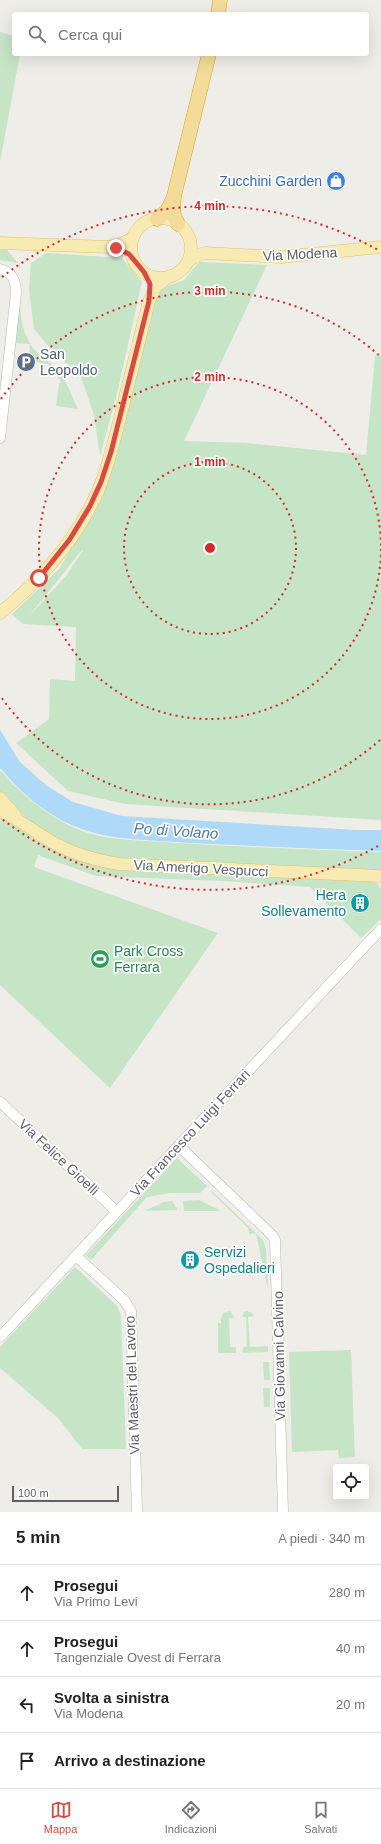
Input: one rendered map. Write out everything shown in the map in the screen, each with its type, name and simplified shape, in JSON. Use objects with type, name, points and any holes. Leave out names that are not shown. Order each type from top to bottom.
[{"type":"highway","points":[[218,12],[220,0]]},
{"type":"highway","points":[[178,224],[173,213],[174,196],[209,56]]},
{"type":"highway","points":[[157,219],[167,211],[174,196]]},
{"type":"main road","points":[[0,243],[119,245],[133,238],[144,224],[157,219],[166,219],[178,224],[186,232],[190,240],[191,249],[188,261],[180,271],[156,286],[149,301]]},
{"type":"main road","points":[[0,613],[26,591],[52,563],[75,532],[97,492],[111,452],[149,301],[150,284],[134,258],[132,248],[133,238]]},
{"type":"main road","name":"Via Modena","points":[[190,240],[201,249],[219,253],[281,257],[381,247]]},
{"type":"main road","points":[[109,246],[125,252],[134,258]]},
{"type":"main road","name":"Via Modena","points":[[188,261],[199,255],[219,253]]},
{"type":"main road","points":[[144,272],[158,278],[170,276]]},
{"type":"main road","points":[[0,798],[12,812],[30,827]]},
{"type":"main road","points":[[0,811],[30,827]]},
{"type":"main road","name":"Via Amerigo Vespucci","points":[[30,827],[58,845],[74,853],[92,859],[118,864],[381,876]]},
{"type":"street","points":[[0,269],[5,270],[12,276],[16,285],[0,438]]},
{"type":"street","points":[[367,876],[376,879],[381,883]]},
{"type":"street","name":"Via Francesco Luigi Ferrari","points":[[0,1337],[381,929]]},
{"type":"street","name":"Via Felice Gioelli","points":[[0,1102],[117,1212]]},
{"type":"street","name":"Via Giovanni Calvino","points":[[179,1146],[276,1240],[283,1512]]},
{"type":"street","name":"Via Maestri del Lavoro","points":[[76,1256],[124,1300],[130,1311],[137,1512]]},
{"type":"green space","points":[[0,32],[12,35],[12,56],[20,56],[0,162]]},
{"type":"green space","points":[[0,250],[7,250],[18,263],[0,260]]},
{"type":"green space","points":[[46,253],[122,258],[142,282],[117,394],[100,456],[94,415],[80,374],[56,355],[34,329],[29,290],[31,263]]},
{"type":"green space","points":[[199,262],[267,265],[184,441],[246,443],[366,455],[375,356],[381,356],[381,820],[125,804],[68,791],[16,743],[49,719],[50,679],[75,681],[76,627],[23,624],[12,614],[59,569],[102,499],[159,289],[184,280]],"holes":[[[83,550],[67,575],[29,616]]]},
{"type":"green space","points":[[20,289],[22,322],[27,338],[37,352],[55,367],[63,377],[78,409],[56,406],[59,383],[62,383],[48,364],[28,361],[30,344],[16,343]]},
{"type":"green space","points":[[0,770],[16,788],[35,804],[66,824],[89,833],[140,841],[381,852],[381,871],[134,861],[98,855],[70,845],[44,831],[10,804],[0,793]]},
{"type":"green space","name":"Park Cross Ferrara","points":[[0,817],[44,843],[101,866],[366,880],[377,883],[381,890],[381,919],[361,938],[310,887],[223,881],[96,876],[38,855],[34,867],[218,933],[110,1088],[0,985]]},
{"type":"green space","points":[[177,1158],[207,1186],[200,1193],[169,1193],[147,1197],[91,1260],[86,1255]]},
{"type":"green space","points":[[212,1191],[256,1233],[249,1234],[248,1228],[211,1192]]},
{"type":"green space","points":[[199,1200],[221,1211],[184,1211],[183,1201]]},
{"type":"green space","points":[[172,1201],[178,1210],[144,1211],[164,1202]]},
{"type":"green space","points":[[256,1233],[263,1240],[266,1249],[268,1290]]},
{"type":"green space","points":[[75,1267],[117,1306],[121,1315],[126,1449],[82,1449],[59,1419],[0,1368],[0,1347]]},
{"type":"green space","points":[[230,1311],[235,1318],[229,1318],[230,1347],[236,1347],[236,1353],[218,1353],[218,1323],[221,1323],[224,1313]]},
{"type":"green space","points":[[247,1311],[252,1313],[254,1316],[248,1317],[250,1347],[268,1346],[268,1352],[243,1353],[243,1347],[247,1347],[246,1317],[242,1317],[244,1312]]},
{"type":"green space","points":[[351,1350],[355,1457],[339,1458],[338,1450],[292,1452],[289,1352]]},
{"type":"green space","points":[[263,1362],[269,1362],[270,1380],[264,1380]]},
{"type":"green space","points":[[263,1388],[270,1388],[270,1407],[264,1407]]},
{"type":"water","name":"Po di Volano","points":[[0,730],[20,762],[47,786],[73,802],[122,816],[356,830],[381,830],[381,851],[190,843],[119,838],[79,828],[68,824],[37,804],[9,779],[0,768]]},
{"type":"place","name":"Zucchini Garden","points":[[336,181]]},
{"type":"place","name":"San Leopoldo","points":[[26,362]]},
{"type":"place","name":"Hera Sollevamento","points":[[360,903]]},
{"type":"place","name":"Park Cross Ferrara","points":[[100,959]]},
{"type":"place","name":"Servizi Ospedalieri","points":[[190,1260]]},
{"type":"route","points":[[39,578],[52,563],[81,523],[97,492],[106,470],[149,301],[150,284],[144,272],[139,268],[134,258],[116,248]]}]
